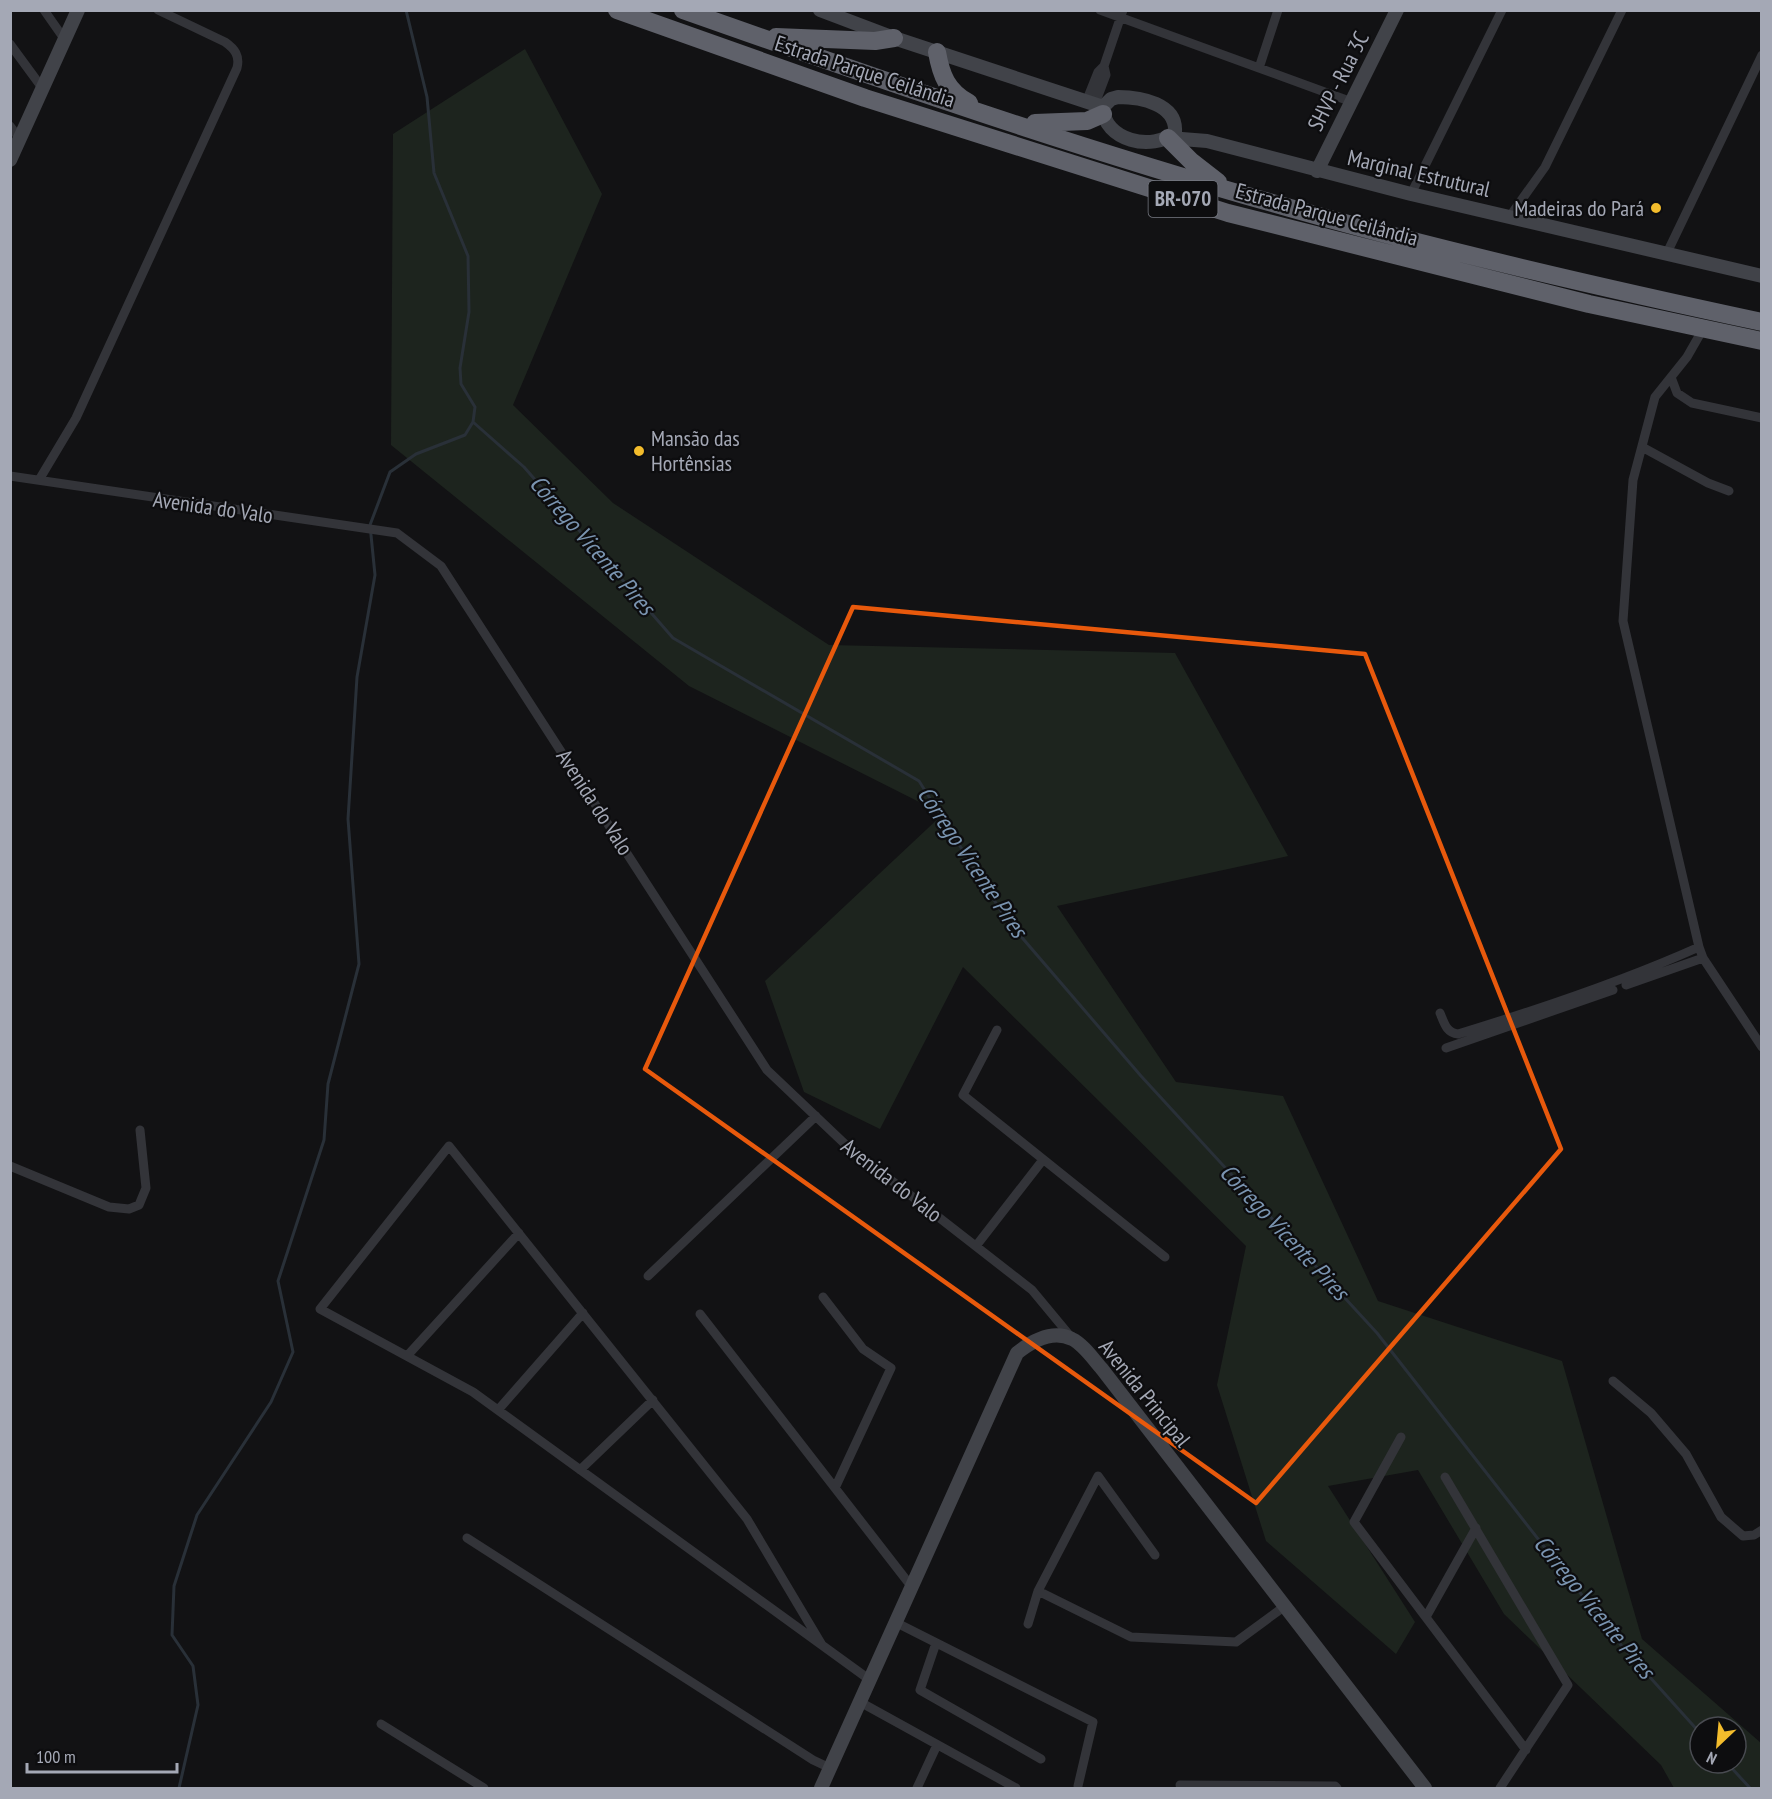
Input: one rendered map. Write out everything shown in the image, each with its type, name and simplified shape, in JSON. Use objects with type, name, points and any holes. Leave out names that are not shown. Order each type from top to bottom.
[{"type":"highway","name":"Estrada Parque Ceilândia","points":[[617,10],[865,98],[1228,213],[1589,304],[1761,341]]},
{"type":"highway","name":"Estrada Parque Ceilândia","points":[[683,10],[1003,120],[1293,209],[1593,286],[1761,322]]},
{"type":"highway","points":[[757,36],[875,41],[894,38]]},
{"type":"highway","points":[[937,52],[942,78],[959,98],[1003,120],[1069,123],[1087,121],[1097,107]]},
{"type":"highway","points":[[1171,133],[1191,161],[1232,191]]},
{"type":"street","points":[[44,10],[65,40]]},
{"type":"street","points":[[10,160],[78,10]]},
{"type":"street","points":[[39,480],[76,418],[237,68],[239,60],[234,49],[225,42],[158,10]]},
{"type":"street","points":[[820,10],[894,38],[1097,107],[1111,127],[1133,141],[1148,144],[1171,133]]},
{"type":"street","points":[[1100,10],[1122,14],[1352,102]]},
{"type":"street","points":[[1259,68],[1278,10]]},
{"type":"street","name":"SHVP - Rua 3C","points":[[1317,171],[1397,10]]},
{"type":"street","points":[[1411,194],[1502,10]]},
{"type":"street","points":[[1510,216],[1545,167],[1622,10]]},
{"type":"street","points":[[1097,107],[1106,75],[1104,66],[1122,14]]},
{"type":"street","points":[[10,44],[43,89]]},
{"type":"street","points":[[1666,255],[1761,54]]},
{"type":"street","name":"Marginal Estrutural","points":[[1097,107],[1118,97],[1146,99],[1166,110],[1171,133],[1411,194],[1761,276]]},
{"type":"street","points":[[10,126],[20,139]]},
{"type":"street","points":[[1703,329],[1687,357],[1655,396],[1633,480],[1623,621],[1699,947],[1703,958],[1761,1047]]},
{"type":"street","points":[[1671,377],[1677,393],[1692,403],[1761,418]]},
{"type":"street","points":[[1642,447],[1708,483],[1729,491]]},
{"type":"street","name":"Avenida do Valo","points":[[10,476],[397,533],[441,566],[767,1070],[846,1145],[1032,1290],[1072,1339]]},
{"type":"street","points":[[1440,1013],[1446,1028],[1458,1034],[1525,1014],[1633,976],[1699,947]]},
{"type":"street","points":[[1446,1048],[1703,958]]},
{"type":"street","points":[[997,1030],[963,1095],[1042,1161],[1165,1257]]},
{"type":"street","points":[[648,1276],[816,1116]]},
{"type":"street","points":[[10,1166],[109,1207],[129,1209],[139,1205],[146,1188],[140,1130]]},
{"type":"street","points":[[822,1645],[747,1519],[449,1146],[320,1309],[473,1392],[870,1680]]},
{"type":"street","points":[[976,1246],[1042,1161]]},
{"type":"street","points":[[407,1356],[519,1233]]},
{"type":"street","points":[[823,1297],[863,1349],[891,1368],[835,1488]]},
{"type":"street","points":[[498,1410],[583,1313]]},
{"type":"street","points":[[700,1314],[911,1586]]},
{"type":"street","name":"Avenida Principal","points":[[821,1788],[1017,1353],[1030,1342],[1047,1335],[1072,1339],[1102,1369],[1425,1788]]},
{"type":"street","points":[[1613,1381],[1652,1413],[1686,1454],[1721,1517],[1743,1536],[1754,1535],[1761,1530]]},
{"type":"street","points":[[580,1470],[652,1400]]},
{"type":"street","points":[[1401,1437],[1354,1522],[1526,1750]]},
{"type":"street","points":[[1028,1624],[1038,1591],[1098,1476],[1155,1555]]},
{"type":"street","points":[[1445,1477],[1567,1679],[1566,1691],[1500,1788]]},
{"type":"street","points":[[1426,1617],[1476,1528]]},
{"type":"street","points":[[466,1538],[813,1760],[830,1768]]},
{"type":"street","points":[[1038,1591],[1131,1637],[1236,1642],[1285,1606]]},
{"type":"street","points":[[895,1622],[1093,1722],[1078,1786]]},
{"type":"street","points":[[936,1643],[920,1690],[1041,1759]]},
{"type":"street","points":[[860,1702],[1016,1788]]},
{"type":"street","points":[[381,1724],[484,1788]]},
{"type":"street","points":[[917,1788],[937,1745]]},
{"type":"street","points":[[1180,1785],[1335,1786],[1337,1788]]},
{"type":"highlighted area","points":[[853,607],[1365,654],[1561,1149],[1256,1503],[645,1069]]},
{"type":"shaded area","points":[[525,49],[602,194],[513,405],[613,503],[829,645],[1175,653],[1288,856],[1057,906],[1176,1082],[1283,1096],[1378,1301],[1562,1361],[1642,1639],[1729,1715],[1688,1715],[1688,1775],[1748,1775],[1748,1732],[1761,1743],[1761,1788],[1674,1788],[1661,1765],[1504,1614],[1418,1470],[1328,1486],[1415,1622],[1396,1654],[1266,1541],[1217,1385],[1246,1246],[963,967],[880,1129],[804,1092],[765,981],[943,814],[689,686],[391,445],[393,134]]},
{"type":"waterway","points":[[179,1788],[198,1705],[193,1666],[172,1635],[174,1586],[197,1515],[271,1402],[293,1352],[278,1281],[324,1140],[328,1084],[359,964],[348,819],[357,677],[375,575],[370,525],[390,472],[416,454],[465,435],[473,422],[475,407],[461,384],[460,368],[469,312],[468,256],[434,173],[427,97],[406,10]]},
{"type":"waterway","name":"Córrego Vicente Pires","points":[[473,422],[524,467],[673,638],[919,781],[1006,919],[1141,1076],[1377,1333],[1621,1645],[1688,1720]]},
{"type":"waterway","name":"Córrego Vicente Pires","points":[[1738,1775],[1750,1788]]},
{"type":"place","name":"Madeiras do Pará","points":[[1656,208]]},
{"type":"place","name":"Mansão das Hortênsias","points":[[639,451]]}]
